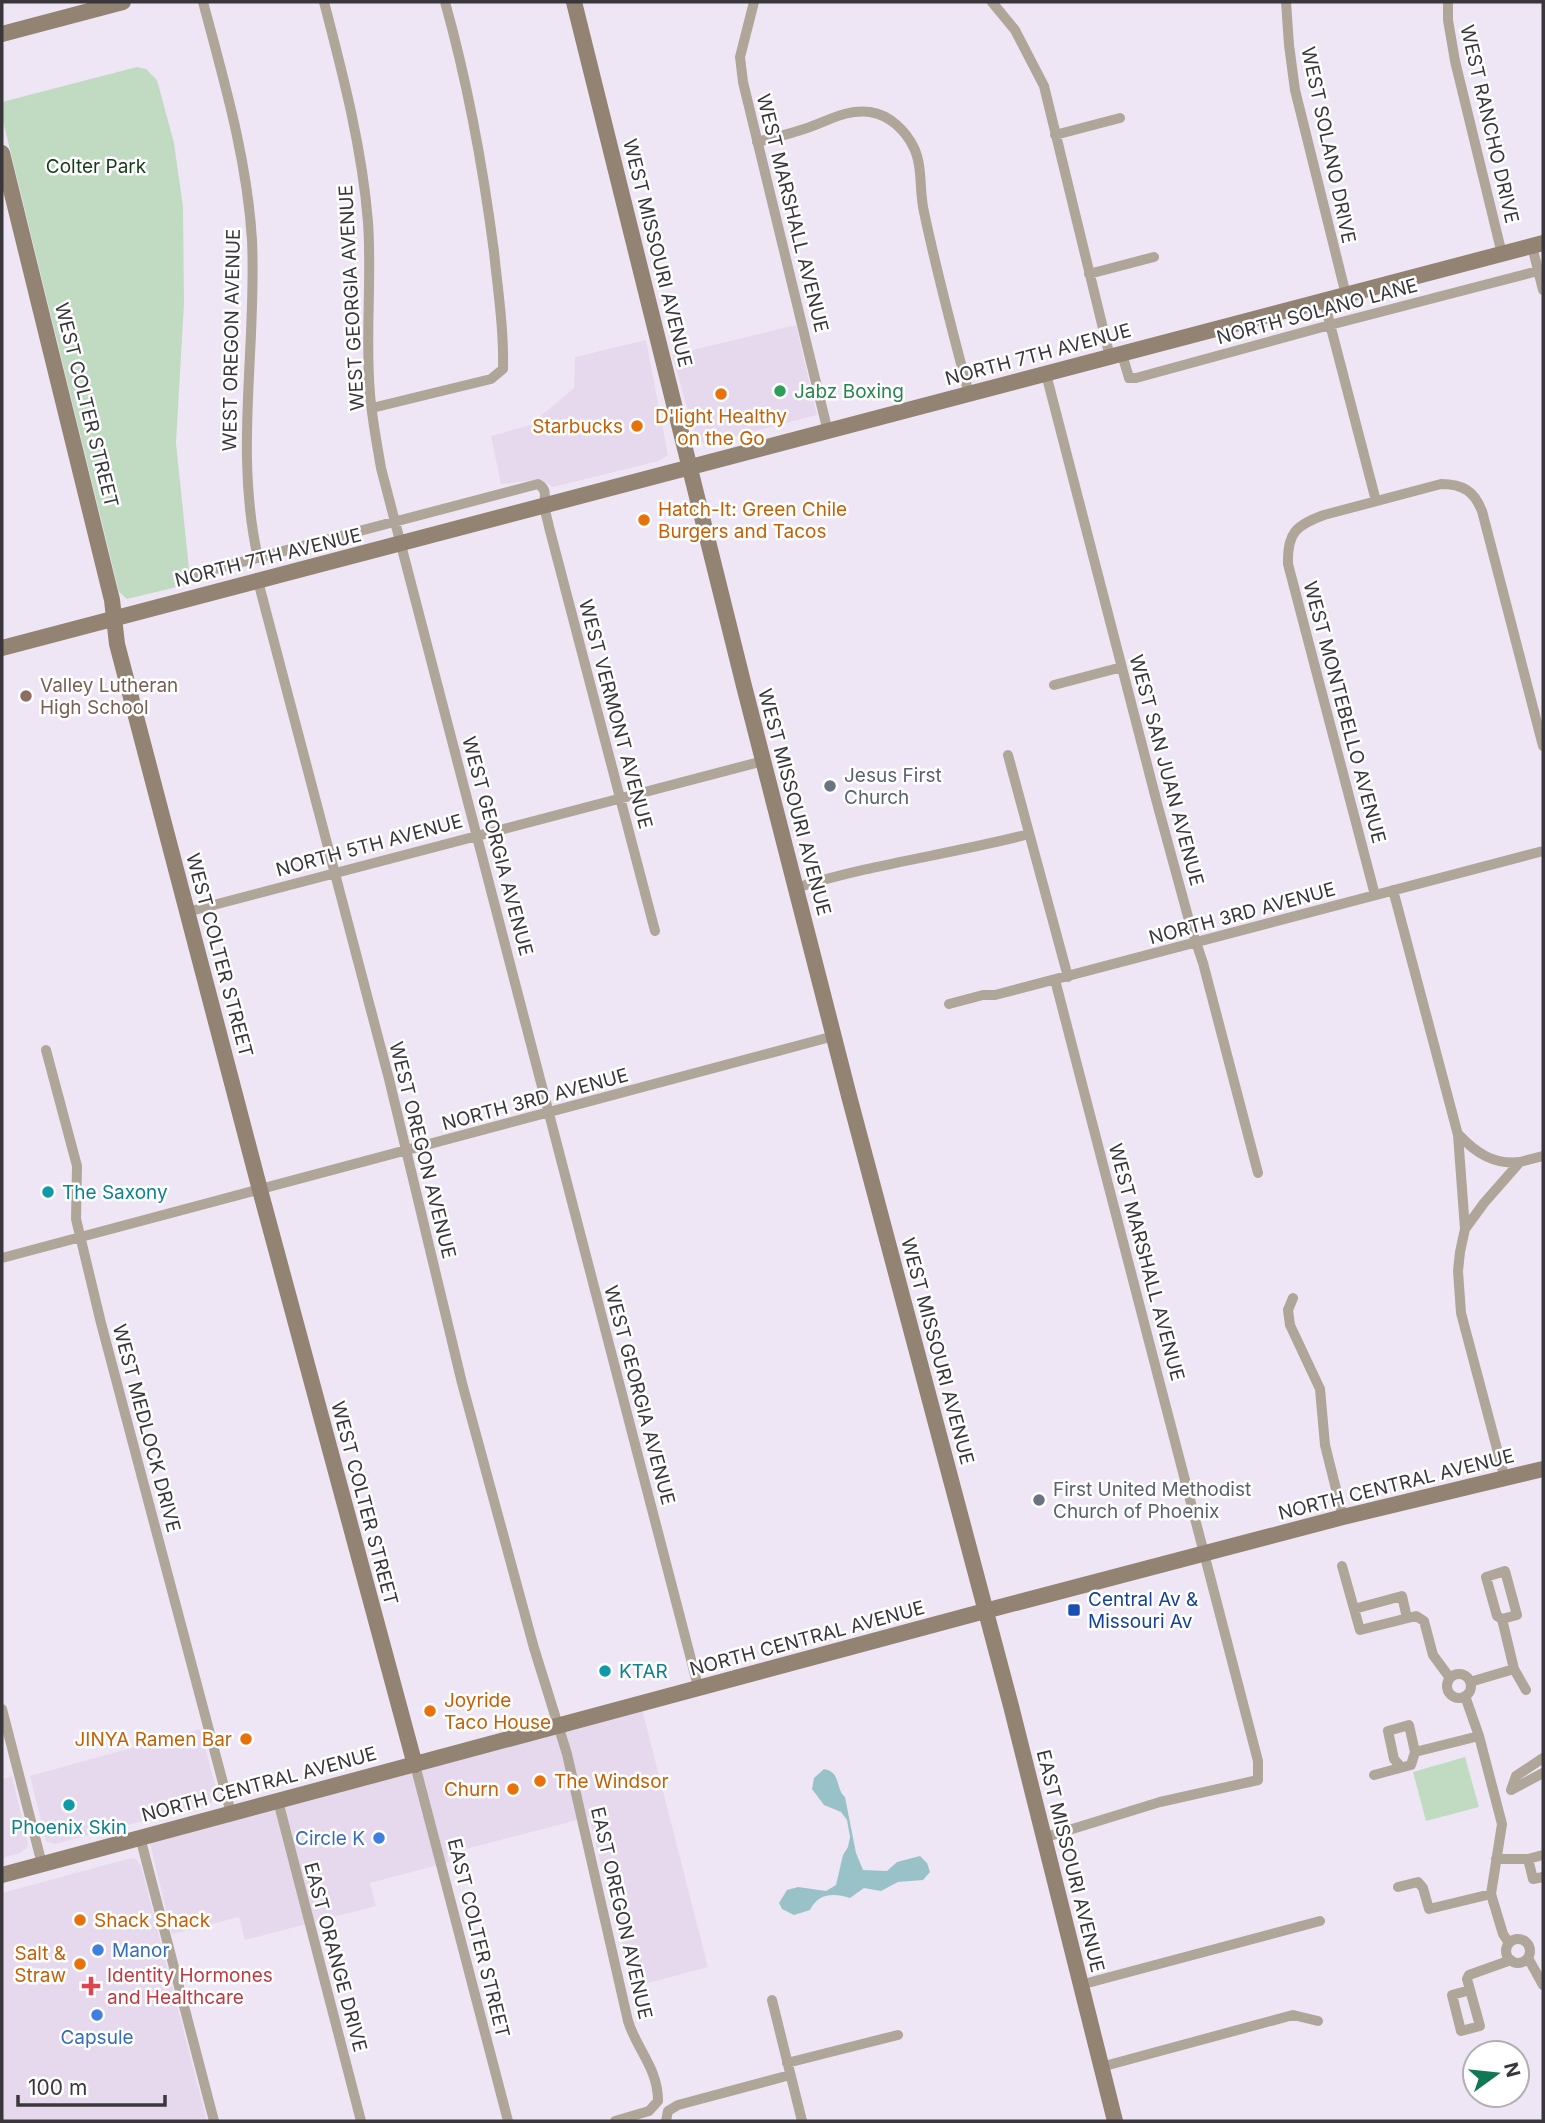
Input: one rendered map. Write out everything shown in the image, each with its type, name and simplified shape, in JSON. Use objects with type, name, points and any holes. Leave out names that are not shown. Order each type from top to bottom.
[{"type":"main road","points":[[2,34],[123,2]]},
{"type":"main road","name":"WEST MISSOURI AVENUE","points":[[574,2],[763,761],[985,1611]]},
{"type":"main road","name":"WEST COLTER STREET","points":[[2,153],[82,472],[112,600],[117,643],[260,1191],[415,1765]]},
{"type":"main road","name":"NORTH 7TH AVENUE","points":[[2,648],[1537,244]]},
{"type":"main road","name":"NORTH CENTRAL AVENUE","points":[[2,1875],[699,1690],[985,1611],[1343,1517],[1543,1469]]},
{"type":"main road","name":"EAST MISSOURI AVENUE","points":[[985,1611],[1115,2121]]},
{"type":"street","name":"WEST OREGON AVENUE","points":[[203,2],[235,120],[247,191],[253,273],[246,432],[249,493],[258,558]]},
{"type":"street","name":"WEST GEORGIA AVENUE","points":[[324,2],[350,104],[363,178],[368,224],[369,372],[382,468],[699,1690]]},
{"type":"street","points":[[372,408],[491,379],[503,369],[497,284],[483,170],[461,58],[445,2]]},
{"type":"street","name":"WEST MARSHALL AVENUE","points":[[754,2],[740,57],[743,82],[828,432]]},
{"type":"street","points":[[993,2],[1015,30],[1044,86],[1089,274],[1116,355]]},
{"type":"street","name":"WEST SOLANO DRIVE","points":[[1286,2],[1296,90],[1346,295]]},
{"type":"street","name":"WEST RANCHO DRIVE","points":[[1448,2],[1448,20],[1455,61],[1502,254]]},
{"type":"street","points":[[757,142],[806,129],[851,111],[873,112],[898,125],[915,151],[923,209],[969,394]]},
{"type":"street","points":[[1055,135],[1120,118]]},
{"type":"street","name":"WEST RANCHO DRIVE","points":[[1537,244],[1538,271],[1543,290]]},
{"type":"street","points":[[1089,274],[1154,257]]},
{"type":"street","name":"NORTH SOLANO LANE","points":[[1116,355],[1129,378],[1136,378],[1538,271]]},
{"type":"street","points":[[1324,301],[1376,501],[1454,484],[1473,494],[1482,511],[1543,746]]},
{"type":"street","name":"WEST SAN JUAN AVENUE","points":[[1046,374],[1258,1173]]},
{"type":"street","name":"NORTH 7TH AVENUE","points":[[196,574],[538,484],[545,489],[544,506]]},
{"type":"street","name":"WEST MONTEBELLO AVENUE","points":[[1375,895],[1288,564],[1290,538],[1307,521],[1376,501]]},
{"type":"street","name":"WEST VERMONT AVENUE","points":[[544,506],[655,931]]},
{"type":"street","name":"WEST OREGON AVENUE","points":[[258,581],[462,1383],[537,1660],[558,1727]]},
{"type":"street","points":[[1054,685],[1122,667]]},
{"type":"street","points":[[1008,755],[1068,976]]},
{"type":"street","name":"NORTH 5TH AVENUE","points":[[187,912],[763,761]]},
{"type":"street","points":[[796,888],[916,857],[1029,834]]},
{"type":"street","name":"NORTH 3RD AVENUE","points":[[949,1004],[1055,980],[1543,851]]},
{"type":"street","points":[[1394,890],[1458,1135],[1465,1229],[1458,1271],[1461,1312],[1505,1479]]},
{"type":"street","name":"WEST MARSHALL AVENUE","points":[[1043,1838],[1149,1805],[1258,1780],[1258,1761],[1055,980]]},
{"type":"street","name":"NORTH 3RD AVENUE","points":[[2,1258],[834,1036]]},
{"type":"street","name":"WEST MEDLOCK DRIVE","points":[[46,1050],[77,1166],[76,1219],[80,1238],[231,1814]]},
{"type":"street","points":[[1458,1135],[1472,1149],[1490,1159],[1508,1164],[1543,1156]]},
{"type":"street","points":[[1465,1229],[1520,1162]]},
{"type":"street","points":[[1293,1298],[1288,1310],[1290,1325],[1320,1389],[1325,1445],[1343,1517]]},
{"type":"street","points":[[1342,1566],[1360,1630],[1416,1616],[1424,1621],[1433,1655],[1450,1678]]},
{"type":"street","points":[[1354,1609],[1402,1596],[1408,1618]]},
{"type":"street","points":[[1502,1619],[1514,1669],[1526,1690]]},
{"type":"street","points":[[1470,1682],[1514,1669]]},
{"type":"street","points":[[1455,1674],[1462,1674],[1470,1682],[1470,1690],[1465,1696],[1458,1698],[1450,1694],[1447,1687],[1450,1678],[1455,1674]]},
{"type":"street","points":[[1465,1696],[1479,1736],[1502,1824],[1491,1894],[1503,1934],[1510,1943]]},
{"type":"street","points":[[2,1709],[42,1864]]},
{"type":"street","points":[[1374,1775],[1410,1765],[1415,1752],[1409,1725],[1388,1731],[1394,1759],[1401,1767]]},
{"type":"street","name":"EAST OREGON AVENUE","points":[[558,1727],[584,1822],[616,1976],[631,2032],[650,2062],[658,2091],[657,2104],[649,2111],[615,2121]]},
{"type":"street","points":[[1415,1752],[1479,1736]]},
{"type":"street","points":[[1511,1790],[1516,1776],[1543,1758]]},
{"type":"street","name":"EAST COLTER STREET","points":[[415,1765],[508,2121]]},
{"type":"street","points":[[1497,1800],[1543,1773]]},
{"type":"street","name":"EAST ORANGE DRIVE","points":[[278,1801],[361,2121]]},
{"type":"street","points":[[140,1838],[214,2121]]},
{"type":"street","points":[[1496,1858],[1528,1859],[1543,1855]]},
{"type":"street","points":[[1528,1859],[1533,1879],[1543,1877]]},
{"type":"street","points":[[1398,1887],[1418,1882],[1423,1888],[1429,1909],[1491,1894]]},
{"type":"street","points":[[1080,1985],[1320,1921]]},
{"type":"street","points":[[1528,1958],[1518,1963],[1511,1960],[1506,1950],[1510,1943],[1521,1939],[1528,1943],[1528,1958],[1543,1984]]},
{"type":"street","points":[[1469,1990],[1469,1975],[1511,1960]]},
{"type":"street","points":[[772,2000],[802,2121]]},
{"type":"street","points":[[1101,2067],[1293,2015],[1318,2021]]},
{"type":"street","points":[[667,2116],[683,2103],[898,2035]]},
{"type":"shaded area","points":[[796,325],[817,415],[706,444],[696,439],[672,355]]},
{"type":"shaded area","points":[[646,340],[668,455],[659,461],[553,487],[541,479],[501,484],[491,436],[530,425],[574,388],[575,357]]},
{"type":"shaded area","points":[[641,1705],[708,1967],[633,1987],[589,1817],[447,1854],[449,1862],[370,1883],[376,1906],[245,1940],[239,1917],[172,1934],[148,1835]]},
{"type":"shaded area","points":[[200,1729],[217,1792],[217,1797],[211,1803],[55,1844],[46,1841],[30,1776]]},
{"type":"shaded area","points":[[824,1769],[833,1773],[845,1797],[856,1853],[863,1870],[887,1871],[897,1862],[920,1856],[927,1863],[930,1872],[923,1880],[898,1882],[881,1891],[864,1888],[850,1898],[838,1895],[822,1897],[810,1910],[794,1915],[782,1909],[779,1903],[787,1890],[798,1887],[826,1891],[836,1885],[843,1855],[848,1847],[850,1837],[847,1820],[841,1812],[824,1805],[812,1789],[814,1778]]},
{"type":"shaded area","points":[[12,1776],[28,1843],[27,1848],[20,1853],[2,1858],[2,1779]]},
{"type":"shaded area","points":[[131,1858],[136,1859],[141,1866],[207,2121],[2,2121],[2,1893]]},
{"type":"green space","name":"Colter Park","points":[[137,67],[146,69],[157,80],[174,143],[183,207],[184,303],[176,443],[189,569],[185,585],[127,599],[119,592],[2,117],[2,102]]},
{"type":"green space","points":[[1465,1757],[1479,1807],[1426,1821],[1413,1772]]},
{"type":"place","name":"Jabz Boxing","points":[[780,391]]},
{"type":"place","name":"D'light Healthy on the Go","points":[[721,394]]},
{"type":"place","name":"Starbucks","points":[[637,426]]},
{"type":"place","name":"Hatch-It: Green Chile Burgers and Tacos","points":[[644,520]]},
{"type":"place","name":"Valley Lutheran High School","points":[[26,696]]},
{"type":"place","name":"Jesus First Church","points":[[830,786]]},
{"type":"place","name":"The Saxony","points":[[48,1192]]},
{"type":"place","name":"First United Methodist Church of Phoenix","points":[[1039,1500]]},
{"type":"place","name":"Central Av & Missouri Av","points":[[1074,1610]]},
{"type":"place","name":"KTAR","points":[[605,1671]]},
{"type":"place","name":"Joyride Taco House","points":[[430,1711]]},
{"type":"place","name":"JINYA Ramen Bar","points":[[246,1739]]},
{"type":"place","name":"The Windsor","points":[[540,1781]]},
{"type":"place","name":"Churn","points":[[513,1789]]},
{"type":"place","name":"Phoenix Skin","points":[[69,1805]]},
{"type":"place","name":"Circle K","points":[[379,1838]]},
{"type":"place","name":"Shack Shack","points":[[80,1920]]},
{"type":"place","name":"Manor","points":[[98,1950]]},
{"type":"place","name":"Salt & Straw","points":[[80,1964]]},
{"type":"place","name":"Identity Hormones and Healthcare","points":[[91,1986]]},
{"type":"place","name":"Capsule","points":[[97,2015]]}]
